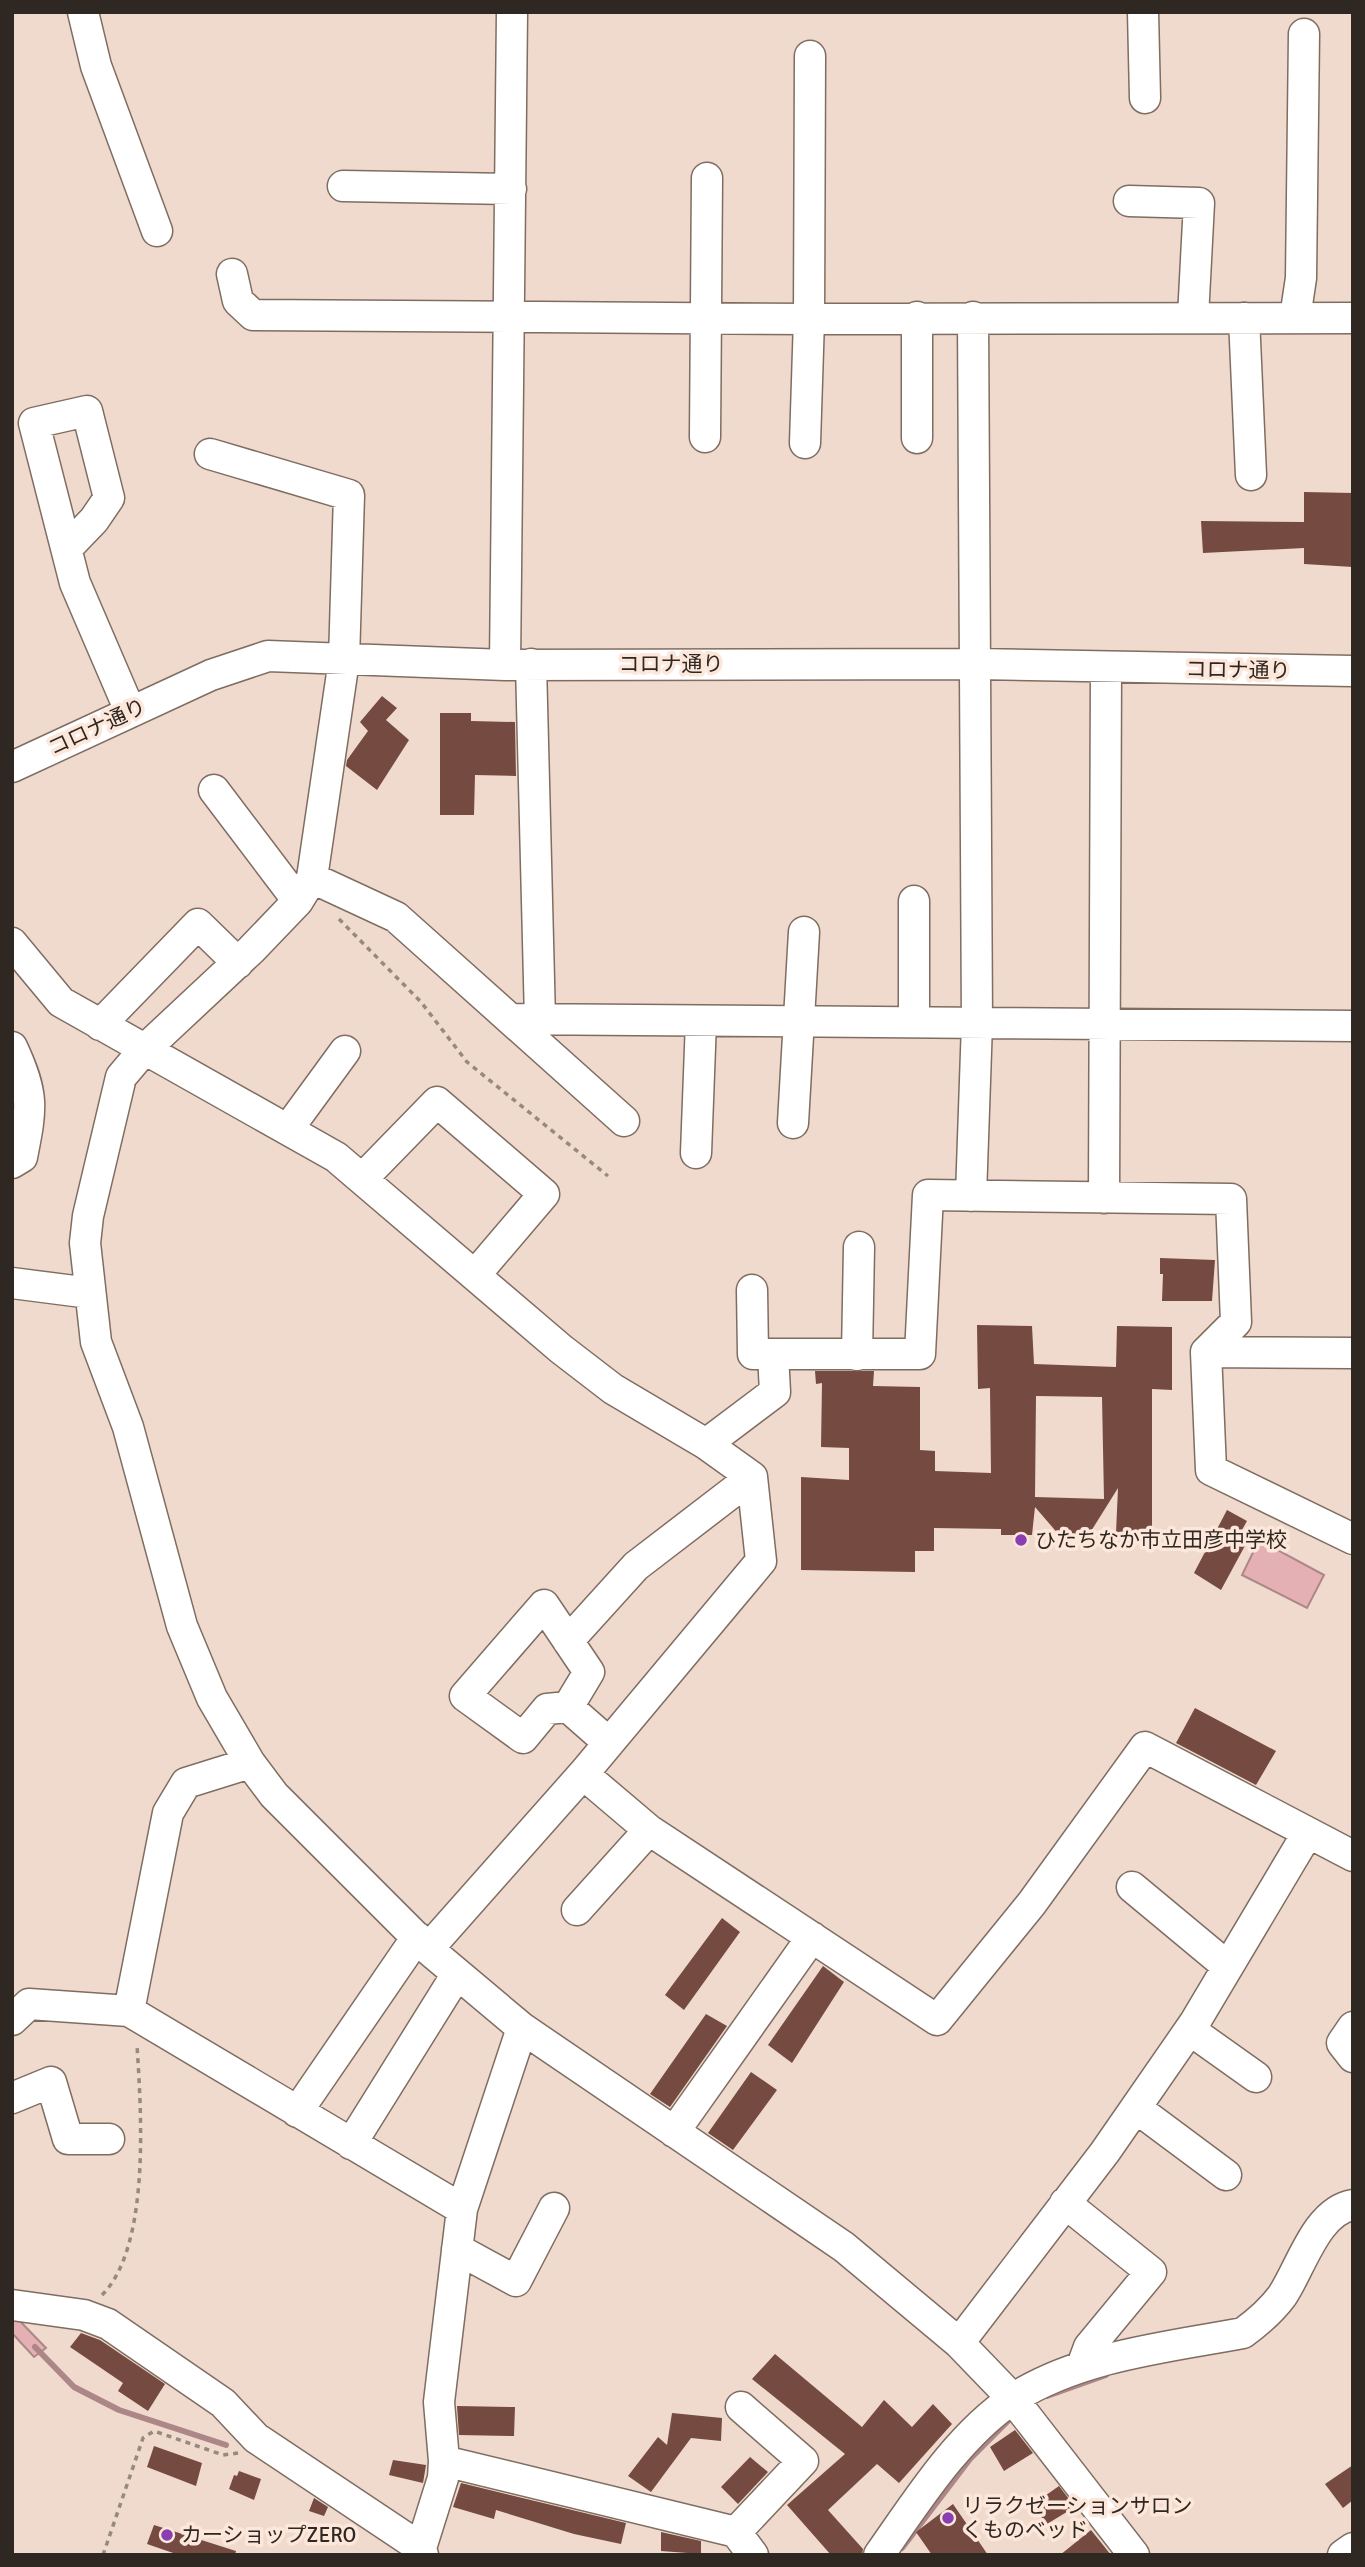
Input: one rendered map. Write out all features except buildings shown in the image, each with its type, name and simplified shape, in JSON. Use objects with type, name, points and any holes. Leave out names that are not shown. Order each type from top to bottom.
[{"type":"street","points":[[83,12],[96,66],[157,231]]},
{"type":"street","points":[[512,12],[510,315],[518,664],[540,1020]]},
{"type":"street","points":[[1143,12],[1145,98]]},
{"type":"street","points":[[1295,318],[1301,278],[1304,34]]},
{"type":"street","points":[[805,443],[809,319],[810,57]]},
{"type":"street","points":[[705,437],[707,178]]},
{"type":"street","points":[[344,186],[511,189]]},
{"type":"street","points":[[1129,201],[1199,203],[1192,317]]},
{"type":"street","points":[[232,274],[238,301],[253,315],[809,319],[1353,318]]},
{"type":"street","points":[[917,317],[917,438]]},
{"type":"street","points":[[971,1196],[976,1023],[977,664],[973,317]]},
{"type":"street","points":[[1244,317],[1251,475]]},
{"type":"street","points":[[210,454],[349,495],[344,660],[305,890],[238,963],[143,1051],[121,1077],[88,1216],[85,1243],[96,1342],[128,1427],[182,1626],[212,1698],[250,1763],[274,1795],[423,1943],[522,2028],[844,2247],[958,2343],[1013,2399],[1134,2555]]},
{"type":"street","points":[[66,548],[75,583],[130,711]]},
{"type":"street","name":"コロナ通り","points":[[12,767],[211,675],[268,656],[518,664],[977,664],[1353,671]]},
{"type":"street","points":[[1104,1198],[1106,668]]},
{"type":"street","points":[[214,790],[305,890],[396,917],[624,1121]]},
{"type":"street","points":[[914,901],[914,1023]]},
{"type":"street","points":[[100,1026],[198,925],[238,963]]},
{"type":"street","points":[[793,1123],[804,932]]},
{"type":"street","points":[[14,950],[61,1002],[143,1051],[336,1157],[561,1349],[613,1389],[706,1444],[752,1477],[761,1562],[583,1774],[423,1943],[297,2112]]},
{"type":"street","points":[[510,1019],[1353,1026]]},
{"type":"street","points":[[696,1153],[701,1021]]},
{"type":"street","points":[[12,1047],[29,1082],[21,1106],[22,1157],[12,1163]]},
{"type":"street","points":[[288,1129],[345,1051]]},
{"type":"street","points":[[362,1179],[437,1102],[544,1194],[475,1275]]},
{"type":"street","points":[[752,1290],[753,1354],[920,1354],[928,1195],[1231,1199],[1236,1322],[1206,1352],[1211,1470],[1353,1539]]},
{"type":"street","points":[[857,1355],[859,1247]]},
{"type":"street","points":[[12,1283],[90,1293]]},
{"type":"street","points":[[1206,1352],[1353,1353]]},
{"type":"street","points":[[706,1444],[775,1392],[773,1354]]},
{"type":"street","points":[[568,1641],[636,1566],[752,1477]]},
{"type":"street","points":[[568,1707],[589,1672],[544,1605],[465,1696],[523,1738],[547,1709],[568,1707],[609,1743]]},
{"type":"street","points":[[583,1774],[649,1830],[937,2020],[1032,1903],[1145,1747],[1353,1856]]},
{"type":"street","points":[[132,2013],[168,1813],[186,1783],[250,1763]]},
{"type":"street","points":[[577,1910],[649,1830]]},
{"type":"street","points":[[958,2343],[1136,2108],[1189,2029],[1307,1834]]},
{"type":"street","points":[[1132,1886],[1227,1966]]},
{"type":"street","points":[[674,2132],[812,1937]]},
{"type":"street","points":[[351,2144],[457,1974]]},
{"type":"street","points":[[12,2020],[29,2004],[132,2013],[462,2209]]},
{"type":"street","points":[[1353,2027],[1342,2043],[1353,2057]]},
{"type":"street","points":[[12,2305],[84,2315],[108,2324],[223,2403],[256,2438],[422,2551],[443,2478],[439,2402],[462,2209],[522,2028]]},
{"type":"street","points":[[1189,2029],[1255,2077]]},
{"type":"street","points":[[12,2098],[51,2082],[68,2139],[109,2139]]},
{"type":"street","points":[[1136,2108],[1226,2175]]},
{"type":"street","points":[[1065,2203],[1152,2272],[1089,2347],[1082,2366]]},
{"type":"street","points":[[879,2555],[924,2492],[974,2433],[1013,2399],[1082,2366],[1243,2333],[1264,2317],[1281,2297],[1322,2226],[1339,2208],[1353,2206]]},
{"type":"street","points":[[457,2249],[516,2281],[554,2208]]},
{"type":"street","points":[[444,2461],[745,2543],[803,2461],[741,2407]]},
{"type":"street","points":[[1343,2555],[1353,2548]]},
{"type":"path","points":[[336,915],[421,1002],[467,1062],[608,1176]]},
{"type":"path","points":[[84,2315],[106,2291],[122,2260],[139,2202],[140,2102],[132,2013]]},
{"type":"path","points":[[103,2555],[143,2438],[154,2431],[223,2455],[240,2453],[256,2438]]},
{"type":"shaded area","points":[[1259,1540],[1324,1575],[1307,1608],[1242,1575]]},
{"type":"shaded area","points":[[12,2313],[46,2348],[34,2357],[12,2333]]},
{"type":"waterway","points":[[35,2347],[74,2387],[119,2410],[226,2445]]},
{"type":"waterway","points":[[1047,2396],[1106,2375]]},
{"type":"waterway","points":[[902,2548],[970,2459],[1012,2417]]},
{"type":"place","name":"ひたちなか市立田彦中学校","points":[[1021,1540]]},
{"type":"place","name":"リラクゼーションサロン くものベッド","points":[[948,2518]]},
{"type":"place","name":"カーショップZERO","points":[[167,2535]]}]
